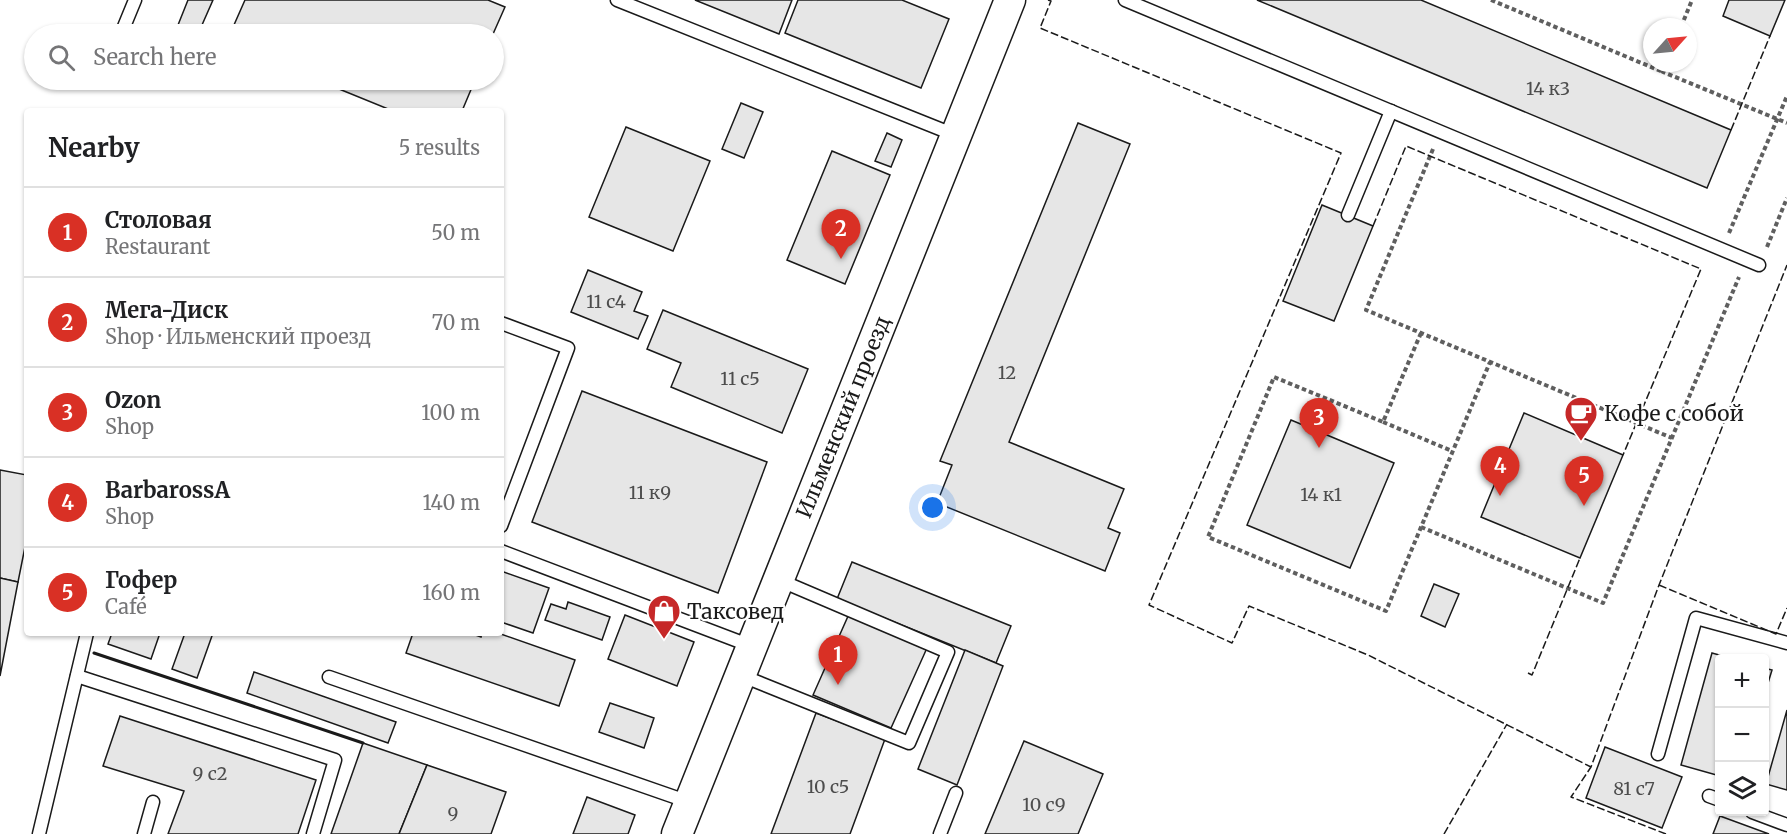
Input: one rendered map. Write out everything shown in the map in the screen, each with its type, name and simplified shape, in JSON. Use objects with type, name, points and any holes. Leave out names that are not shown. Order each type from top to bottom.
[{"type":"street","name":"Ильменский проезд","points":[[677,834],[1006,1]]},
{"type":"lane","points":[[125,24],[135,0]]},
{"type":"lane","points":[[617,0],[955,135]]},
{"type":"lane","points":[[1125,0],[1759,265]]},
{"type":"lane","points":[[1348,215],[1391,111]]},
{"type":"lane","points":[[504,324],[568,348],[504,518]]},
{"type":"lane","points":[[504,552],[752,646]]},
{"type":"lane","points":[[740,675],[909,743],[948,652],[778,580]]},
{"type":"lane","points":[[1658,754],[1696,618],[1787,643]]},
{"type":"lane","points":[[39,834],[86,636]]},
{"type":"lane","points":[[77,676],[335,760],[313,834]]},
{"type":"lane","points":[[329,677],[690,802]]},
{"type":"lane","points":[[940,834],[956,793]]},
{"type":"lane","points":[[144,834],[153,802]]},
{"type":"lane","points":[[1763,816],[1787,825]]},
{"type":"path","points":[[1491,0],[1643,64]]},
{"type":"path","points":[[1685,18],[1692,0]]},
{"type":"path","points":[[1663,72],[1787,123]]},
{"type":"path","points":[[1722,249],[1787,96]]},
{"type":"path","points":[[1440,132],[1366,310],[1672,438]]},
{"type":"path","points":[[1759,265],[1787,198]]},
{"type":"path","points":[[1421,527],[1603,603],[1746,260]]},
{"type":"path","points":[[1383,422],[1421,333]]},
{"type":"path","points":[[1452,451],[1274,377],[1208,537],[1386,611],[1490,362]]},
{"type":"building","points":[[188,0],[213,0],[202,24],[178,24]]},
{"type":"building","points":[[245,0],[488,0],[505,7],[497,24],[234,24]]},
{"type":"building","points":[[695,0],[792,0],[779,34]]},
{"type":"building","points":[[798,0],[902,0],[949,19],[921,88],[785,33]]},
{"type":"building","points":[[1257,0],[1421,0],[1731,130],[1707,188]]},
{"type":"building","points":[[1729,0],[1785,0],[1770,36],[1723,16]]},
{"type":"building","points":[[342,90],[471,90],[463,108],[386,108]]},
{"type":"building","points":[[741,103],[763,112],[744,158],[722,149]]},
{"type":"building","points":[[1078,123],[1130,144],[1009,442],[1124,489],[1108,528],[1120,533],[1105,571],[937,503],[952,465],[940,461]]},
{"type":"building","points":[[626,127],[710,161],[673,251],[589,217]]},
{"type":"building","points":[[887,133],[902,140],[891,167],[875,161]]},
{"type":"building","points":[[832,151],[890,175],[845,284],[787,260]]},
{"type":"building","points":[[1322,205],[1373,226],[1334,321],[1283,301]]},
{"type":"building","points":[[588,270],[642,292],[634,311],[648,316],[638,339],[571,312]]},
{"type":"building","points":[[663,310],[808,369],[782,433],[671,387],[681,363],[647,349]]},
{"type":"building","points":[[582,391],[767,462],[718,593],[532,522]]},
{"type":"building","points":[[1524,413],[1623,455],[1580,558],[1481,517]]},
{"type":"building","points":[[1291,420],[1394,463],[1350,568],[1247,525]]},
{"type":"building","points":[[0,470],[24,474],[24,552],[18,582],[0,578]]},
{"type":"building","points":[[852,562],[1011,626],[996,663],[837,599]]},
{"type":"building","points":[[504,572],[549,588],[533,633],[504,623]]},
{"type":"building","points":[[0,578],[18,582],[0,676]]},
{"type":"building","points":[[1434,584],[1459,594],[1445,627],[1421,616]]},
{"type":"building","points":[[568,602],[610,617],[602,640],[545,620],[551,604],[566,609]]},
{"type":"building","points":[[849,614],[927,648],[891,728],[813,695]]},
{"type":"building","points":[[625,615],[694,642],[677,686],[608,659]]},
{"type":"building","points":[[504,635],[575,660],[559,706],[406,653],[412,636]]},
{"type":"building","points":[[111,636],[159,636],[151,659],[108,644]]},
{"type":"building","points":[[184,636],[212,636],[197,678],[172,669]]},
{"type":"building","points":[[965,650],[1003,666],[957,785],[918,769]]},
{"type":"building","points":[[1712,653],[1716,654],[1715,775],[1681,765]]},
{"type":"building","points":[[254,672],[396,722],[388,743],[247,693]]},
{"type":"building","points":[[610,703],[654,718],[644,748],[599,732]]},
{"type":"building","points":[[1787,710],[1787,790],[1769,785],[1769,773]]},
{"type":"building","points":[[816,713],[885,739],[850,834],[771,834]]},
{"type":"building","points":[[120,716],[316,780],[298,834],[168,834],[184,791],[103,766]]},
{"type":"building","points":[[1024,741],[1103,774],[1078,834],[985,834]]},
{"type":"building","points":[[363,743],[427,765],[399,834],[331,834]]},
{"type":"building","points":[[1605,747],[1682,777],[1662,828],[1586,798]]},
{"type":"building","points":[[427,765],[506,792],[491,834],[399,834]]},
{"type":"building","points":[[587,797],[635,815],[628,834],[573,834]]},
{"type":"building","points":[[1720,816],[1769,834],[1713,834]]},
{"type":"fence","points":[[1048,0],[1051,1],[1040,28],[1341,153],[1149,605],[1232,643],[1249,606],[1368,655],[1591,767]]},
{"type":"fence","points":[[1731,130],[1770,36]]},
{"type":"fence","points":[[1373,226],[1406,146],[1701,269],[1623,455]]},
{"type":"fence","points":[[1666,834],[1571,797],[1591,767],[1659,585],[1787,265]]},
{"type":"fence","points":[[1528,673],[1532,675],[1580,558]]},
{"type":"fence","points":[[1659,585],[1776,634],[1787,608]]},
{"type":"fence","points":[[1444,834],[1507,724]]},
{"type":"wall","points":[[94,653],[363,743]]},
{"type":"place","name":"Мега-Диск","points":[[841,259]]},
{"type":"place","name":"Кофе с собой","points":[[1581,442]]},
{"type":"place","name":"Ozon","points":[[1319,448]]},
{"type":"place","name":"BarbarossA","points":[[1500,496]]},
{"type":"place","name":"Гофер","points":[[1584,506]]},
{"type":"place","name":"Таксовед","points":[[664,640]]},
{"type":"place","name":"Столовая","points":[[838,685]]}]
